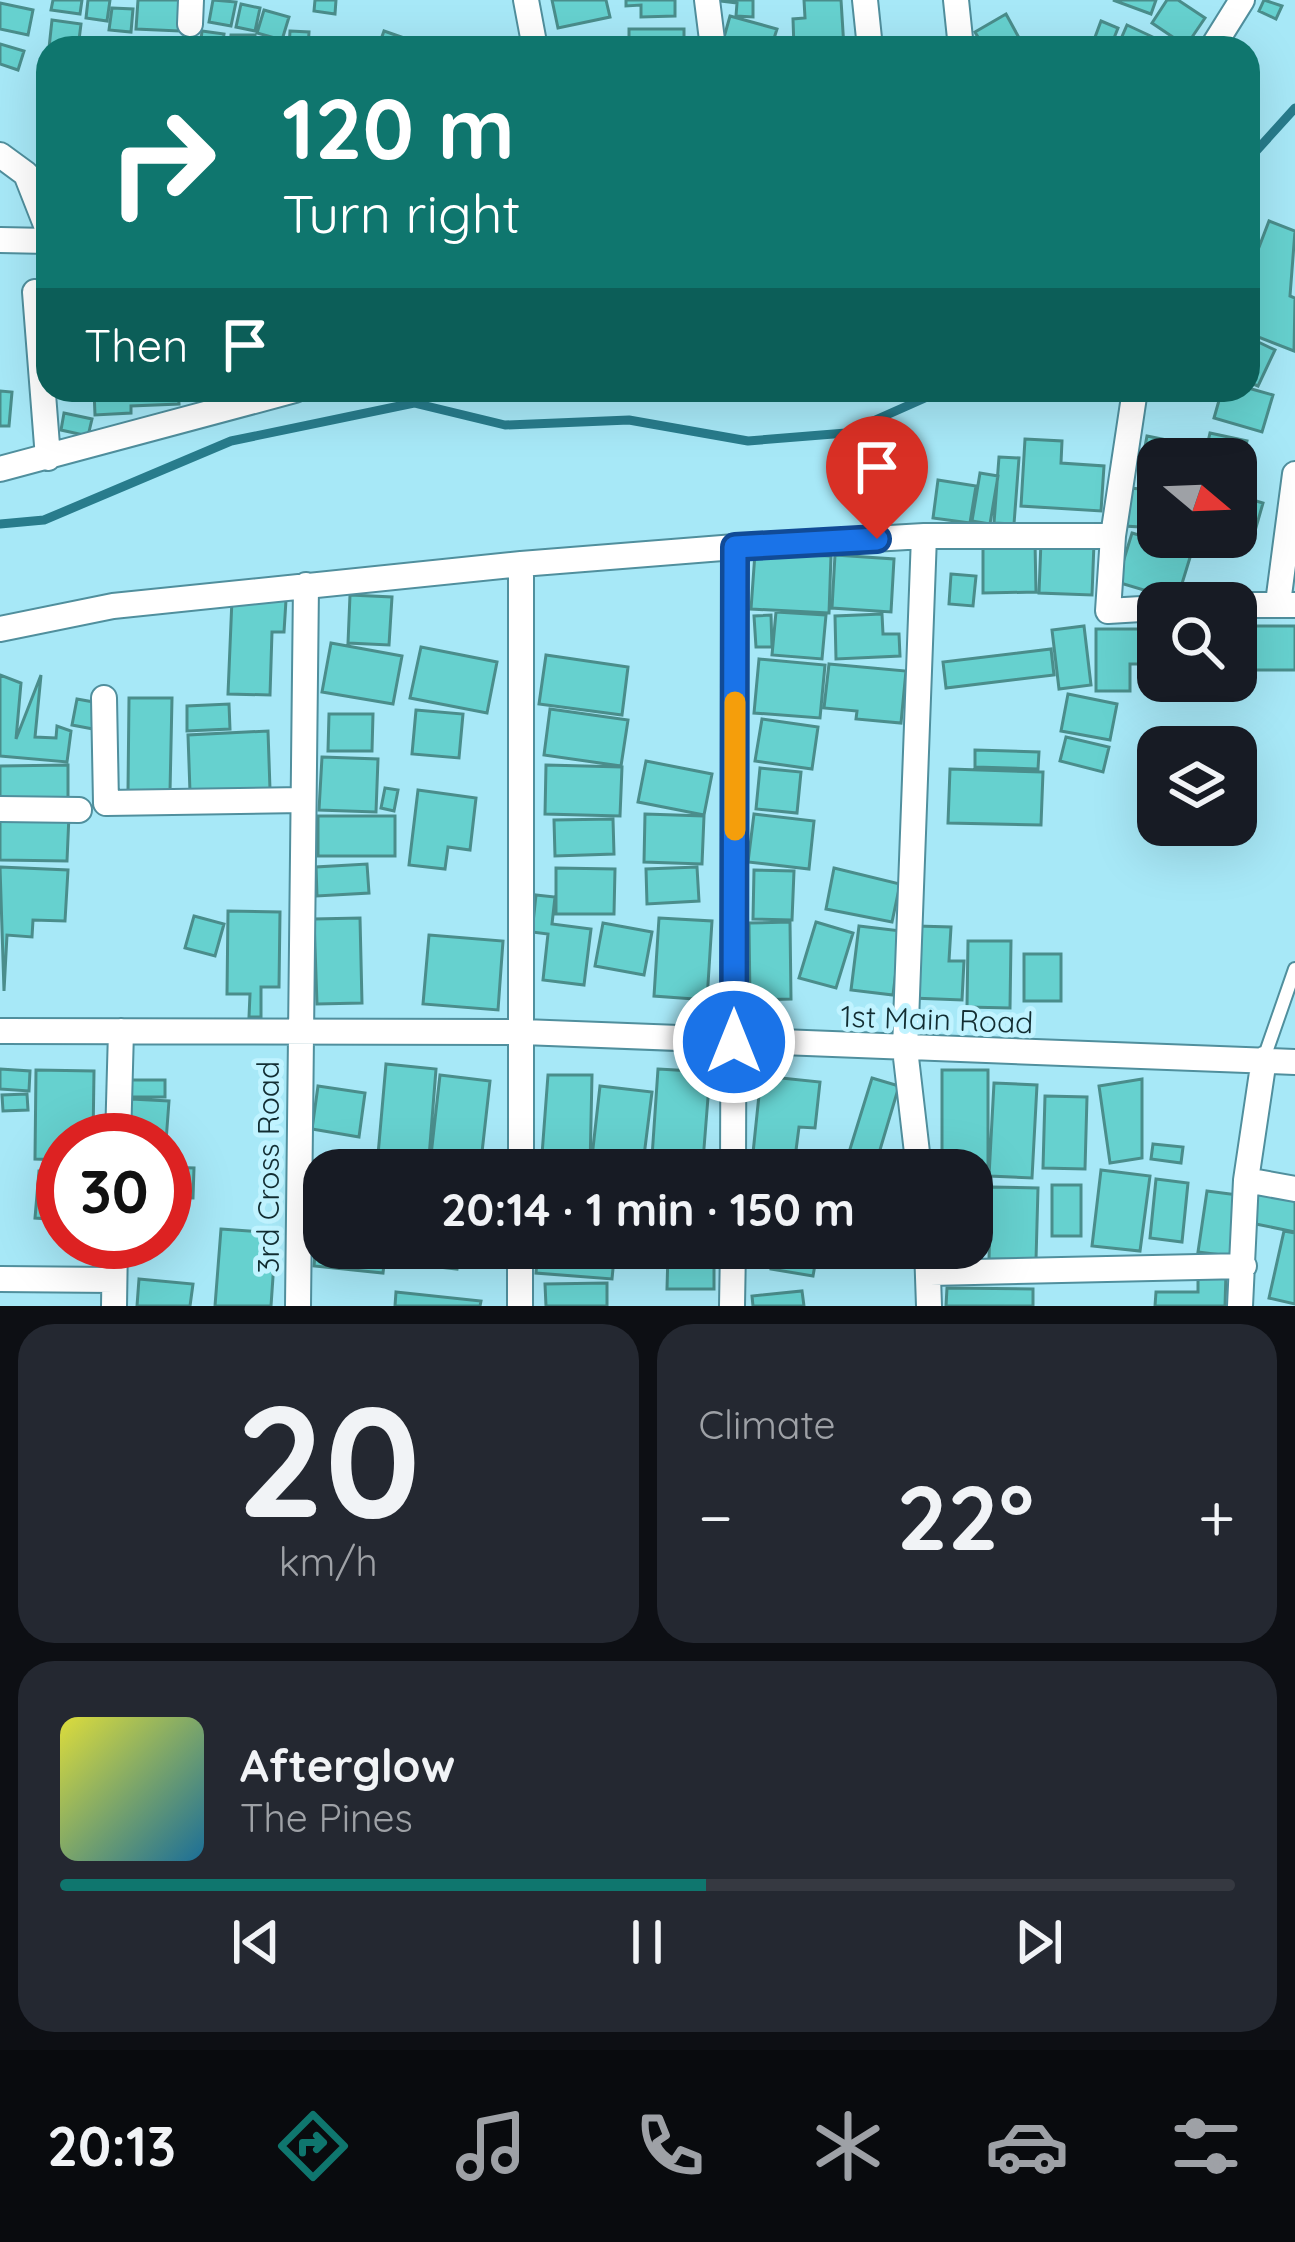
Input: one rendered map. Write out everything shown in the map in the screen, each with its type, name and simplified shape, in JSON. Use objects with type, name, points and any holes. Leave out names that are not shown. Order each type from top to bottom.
[{"type":"street","points":[[526,0],[533,36]]},
{"type":"street","points":[[707,0],[712,36]]},
{"type":"street","points":[[865,0],[869,36]]},
{"type":"street","points":[[956,0],[960,36]]},
{"type":"street","points":[[1220,36],[1242,0]]},
{"type":"street","points":[[0,155],[26,174],[36,199]]},
{"type":"street","points":[[0,240],[36,242]]},
{"type":"street","points":[[35,292],[36,305]]},
{"type":"street","points":[[44,402],[48,458]]},
{"type":"street","points":[[0,469],[252,402]]},
{"type":"street","points":[[1133,402],[1113,536],[1108,610],[1137,609]]},
{"type":"street","points":[[1286,604],[1295,474]]},
{"type":"street","points":[[0,629],[113,606],[521,564],[924,536],[1113,536]]},
{"type":"street","points":[[917,1149],[905,1049],[924,536]]},
{"type":"street","points":[[733,1149],[735,547]]},
{"type":"street","points":[[521,564],[521,1149]]},
{"type":"street","name":"3rd Cross Road","points":[[298,1306],[307,585]]},
{"type":"street","points":[[104,698],[106,803],[303,800]]},
{"type":"street","points":[[0,809],[80,810]]},
{"type":"street","points":[[119,1113],[121,1030]]},
{"type":"street","name":"1st Main Road","points":[[0,1031],[523,1032],[1295,1062]]},
{"type":"street","points":[[1240,1306],[1246,1180],[1264,1059]]},
{"type":"street","points":[[1246,1180],[1295,1189]]},
{"type":"street","points":[[993,1261],[1244,1266]]},
{"type":"street","points":[[520,1269],[520,1306]]},
{"type":"street","points":[[732,1306],[733,1269]]},
{"type":"street","points":[[928,1269],[929,1306]]},
{"type":"street","points":[[0,1279],[114,1293]]},
{"type":"lane","points":[[1264,1059],[1295,969]]},
{"type":"building","points":[[53,0],[82,0],[80,14],[51,10]]},
{"type":"building","points":[[88,0],[110,0],[107,21],[86,18]]},
{"type":"building","points":[[138,0],[180,0],[179,31],[136,29]]},
{"type":"building","points":[[213,0],[236,2],[231,26],[209,22]]},
{"type":"building","points":[[315,0],[336,0],[335,14],[314,11]]},
{"type":"building","points":[[552,0],[606,0],[610,17],[558,28]]},
{"type":"building","points":[[626,0],[675,0],[675,16],[641,17],[641,5],[626,6]]},
{"type":"building","points":[[712,0],[753,0],[753,17],[736,16],[737,3]]},
{"type":"building","points":[[804,0],[841,0],[843,36],[794,36],[793,19],[805,18]]},
{"type":"building","points":[[1113,0],[1156,0],[1151,14]]},
{"type":"building","points":[[1167,0],[1178,0],[1205,18],[1193,36],[1171,36],[1152,23]]},
{"type":"building","points":[[1264,0],[1282,6],[1276,19],[1259,11]]},
{"type":"building","points":[[0,3],[33,10],[28,35],[0,29]]},
{"type":"building","points":[[241,4],[260,8],[255,31],[236,27]]},
{"type":"building","points":[[112,8],[133,9],[131,32],[109,30]]},
{"type":"building","points":[[264,10],[289,17],[283,36],[257,33]]},
{"type":"building","points":[[1006,14],[1018,36],[977,36],[975,32]]},
{"type":"building","points":[[730,16],[777,29],[775,36],[724,36]]},
{"type":"building","points":[[52,20],[81,24],[80,36],[50,36]]},
{"type":"building","points":[[1101,21],[1118,28],[1115,36],[1095,36]]},
{"type":"building","points":[[1127,25],[1151,36],[1122,36]]},
{"type":"building","points":[[629,29],[684,29],[684,36],[629,36]]},
{"type":"building","points":[[0,44],[24,51],[18,70],[0,64]]},
{"type":"building","points":[[1269,221],[1295,231],[1290,296],[1295,298],[1294,351],[1260,338],[1260,245]]},
{"type":"building","points":[[1260,343],[1275,350],[1260,382]]},
{"type":"building","points":[[0,391],[12,392],[9,426],[0,426]]},
{"type":"building","points":[[1260,391],[1273,395],[1262,432],[1214,418],[1219,402],[1260,402]]},
{"type":"building","points":[[94,402],[179,402],[131,406],[131,413],[95,415]]},
{"type":"building","points":[[64,413],[92,419],[88,436],[61,430]]},
{"type":"building","points":[[1025,439],[1062,441],[1061,463],[1104,466],[1101,511],[1021,506]]},
{"type":"building","points":[[999,457],[1019,458],[1014,524],[994,523]]},
{"type":"building","points":[[980,473],[998,476],[990,524],[972,521]]},
{"type":"building","points":[[938,480],[976,486],[970,523],[933,518]]},
{"type":"building","points":[[1127,488],[1137,489],[1137,527],[1124,526]]},
{"type":"building","points":[[1132,533],[1137,534],[1137,558],[1190,558],[1183,582],[1137,582],[1137,588],[1117,582]]},
{"type":"building","points":[[1041,541],[1094,543],[1092,595],[1039,593]]},
{"type":"building","points":[[1035,542],[1036,592],[983,593],[983,543]]},
{"type":"building","points":[[755,553],[831,556],[829,613],[751,609]]},
{"type":"building","points":[[835,555],[894,559],[891,612],[832,608]]},
{"type":"building","points":[[951,574],[976,576],[973,606],[949,604]]},
{"type":"building","points":[[350,595],[392,597],[389,645],[348,643]]},
{"type":"building","points":[[232,599],[286,600],[284,632],[272,632],[270,695],[228,694]]},
{"type":"building","points":[[776,612],[826,615],[822,659],[772,655]]},
{"type":"building","points":[[882,614],[883,634],[899,634],[900,656],[836,659],[835,616]]},
{"type":"building","points":[[771,615],[772,647],[756,647],[754,616]]},
{"type":"building","points":[[1084,626],[1091,685],[1059,689],[1052,630]]},
{"type":"building","points":[[1257,626],[1295,626],[1295,670],[1257,670]]},
{"type":"building","points":[[1096,629],[1137,629],[1137,664],[1130,664],[1130,691],[1096,691]]},
{"type":"building","points":[[331,643],[402,656],[393,704],[322,692]]},
{"type":"building","points":[[421,647],[497,662],[487,713],[410,698]]},
{"type":"building","points":[[1051,649],[1054,675],[946,688],[943,662]]},
{"type":"building","points":[[546,655],[628,667],[622,715],[539,704]]},
{"type":"building","points":[[759,659],[825,665],[820,718],[754,713]]},
{"type":"building","points":[[829,664],[906,671],[901,723],[856,719],[857,711],[824,708]]},
{"type":"building","points":[[0,675],[21,683],[16,739],[41,675],[35,737],[56,738],[57,726],[71,731],[67,762],[0,756]]},
{"type":"building","points":[[1068,694],[1117,704],[1110,740],[1061,731]]},
{"type":"building","points":[[129,698],[172,698],[170,792],[128,791]]},
{"type":"building","points":[[77,699],[99,703],[93,729],[72,725]]},
{"type":"building","points":[[229,704],[230,729],[187,731],[187,706]]},
{"type":"building","points":[[550,709],[628,720],[621,766],[544,755]]},
{"type":"building","points":[[416,710],[463,714],[459,758],[412,754]]},
{"type":"building","points":[[329,714],[373,714],[372,751],[328,751]]},
{"type":"building","points":[[762,719],[818,727],[812,769],[755,761]]},
{"type":"building","points":[[268,731],[270,789],[190,792],[188,735]]},
{"type":"building","points":[[1066,737],[1109,747],[1103,772],[1060,761]]},
{"type":"building","points":[[975,750],[1039,752],[1038,769],[975,767]]},
{"type":"building","points":[[322,757],[378,759],[376,812],[319,810]]},
{"type":"building","points":[[646,761],[712,774],[704,815],[638,802]]},
{"type":"building","points":[[68,765],[68,804],[0,804],[0,766]]},
{"type":"building","points":[[546,765],[622,767],[620,816],[545,814]]},
{"type":"building","points":[[760,768],[801,772],[797,813],[756,809]]},
{"type":"building","points":[[950,769],[1043,772],[1041,825],[948,823]]},
{"type":"building","points":[[385,788],[398,790],[394,811],[381,808]]},
{"type":"building","points":[[418,790],[476,798],[470,850],[448,847],[445,869],[409,865]]},
{"type":"building","points":[[0,812],[69,815],[67,861],[0,860]]},
{"type":"building","points":[[645,814],[704,816],[702,864],[644,862]]},
{"type":"building","points":[[754,814],[814,821],[809,869],[748,862]]},
{"type":"building","points":[[318,816],[395,816],[395,856],[318,856]]},
{"type":"building","points":[[613,819],[614,854],[555,856],[554,820]]},
{"type":"building","points":[[367,864],[369,893],[317,896],[316,867]]},
{"type":"building","points":[[0,867],[68,870],[65,921],[33,920],[32,937],[7,935],[4,991]]},
{"type":"building","points":[[697,867],[699,901],[647,904],[646,869]]},
{"type":"building","points":[[556,868],[615,869],[614,914],[556,914]]},
{"type":"building","points":[[834,868],[900,884],[892,922],[826,909]]},
{"type":"building","points":[[754,870],[794,871],[792,920],[753,919]]},
{"type":"building","points":[[536,895],[555,897],[552,924],[591,929],[584,985],[543,980],[548,934],[532,932]]},
{"type":"building","points":[[228,911],[280,912],[279,987],[261,987],[261,1017],[249,1017],[250,994],[227,994]]},
{"type":"building","points":[[194,916],[224,924],[215,956],[185,948]]},
{"type":"building","points":[[360,918],[362,1003],[317,1004],[314,919]]},
{"type":"building","points":[[659,918],[712,921],[707,1000],[654,996]]},
{"type":"building","points":[[790,922],[791,999],[750,1000],[749,923]]},
{"type":"building","points":[[816,922],[853,933],[836,988],[799,978]]},
{"type":"building","points":[[603,923],[652,932],[644,975],[595,966]]},
{"type":"building","points":[[859,926],[901,931],[893,995],[851,990]]},
{"type":"building","points":[[916,926],[951,927],[949,961],[964,961],[962,1000],[912,998]]},
{"type":"building","points":[[429,935],[503,941],[498,1010],[423,1004]]},
{"type":"building","points":[[968,941],[1011,941],[1010,1008],[967,1007]]},
{"type":"building","points":[[1024,954],[1061,954],[1061,1001],[1024,1001]]},
{"type":"building","points":[[386,1064],[436,1069],[430,1149],[378,1149]]},
{"type":"building","points":[[0,1069],[30,1071],[29,1091],[0,1089]]},
{"type":"building","points":[[658,1069],[710,1072],[704,1149],[653,1149]]},
{"type":"building","points":[[36,1070],[94,1071],[93,1113],[36,1113],[35,1159]]},
{"type":"building","points":[[942,1070],[988,1070],[988,1149],[942,1149]]},
{"type":"building","points":[[440,1075],[490,1081],[482,1149],[432,1149]]},
{"type":"building","points":[[548,1075],[592,1075],[590,1149],[542,1149]]},
{"type":"building","points":[[761,1076],[820,1082],[815,1128],[799,1127],[796,1149],[753,1149]]},
{"type":"building","points":[[872,1078],[899,1086],[880,1149],[850,1149]]},
{"type":"building","points":[[1142,1079],[1142,1158],[1110,1163],[1099,1086]]},
{"type":"building","points":[[126,1080],[165,1080],[165,1097],[126,1097]]},
{"type":"building","points":[[994,1083],[1037,1085],[1032,1178],[993,1176]]},
{"type":"building","points":[[318,1086],[365,1093],[359,1137],[312,1129]]},
{"type":"building","points":[[600,1086],[652,1092],[645,1149],[593,1149]]},
{"type":"building","points":[[27,1094],[28,1110],[3,1111],[2,1095]]},
{"type":"building","points":[[1045,1096],[1087,1097],[1085,1169],[1043,1168]]},
{"type":"building","points":[[131,1099],[169,1101],[168,1113],[130,1113]]},
{"type":"building","points":[[1153,1144],[1183,1147],[1181,1163],[1151,1159]]},
{"type":"building","points":[[1101,1170],[1150,1176],[1140,1251],[1092,1246]]},
{"type":"building","points":[[1156,1179],[1188,1183],[1182,1242],[1150,1238]]},
{"type":"building","points":[[1052,1185],[1081,1185],[1081,1236],[1052,1236]]},
{"type":"building","points":[[993,1187],[1038,1188],[1036,1260],[993,1259]]},
{"type":"building","points":[[1207,1191],[1238,1195],[1230,1256],[1198,1252]]},
{"type":"building","points":[[1258,1191],[1295,1199],[1295,1232],[1251,1223]]},
{"type":"building","points":[[221,1229],[276,1233],[271,1306],[215,1306]]},
{"type":"building","points":[[1284,1231],[1295,1233],[1295,1304],[1269,1298]]},
{"type":"building","points":[[536,1269],[613,1269],[612,1279],[536,1273]]},
{"type":"building","points":[[668,1269],[714,1269],[714,1289],[667,1289]]},
{"type":"building","points":[[771,1269],[814,1269],[813,1276]]},
{"type":"building","points":[[1198,1272],[1226,1272],[1225,1306],[1155,1306],[1156,1292],[1198,1292]]},
{"type":"building","points":[[139,1279],[193,1284],[190,1306],[137,1306]]},
{"type":"building","points":[[607,1283],[607,1306],[546,1306],[545,1284]]},
{"type":"building","points":[[947,1288],[1033,1289],[1033,1306],[946,1306]]},
{"type":"building","points":[[802,1291],[804,1306],[753,1306],[752,1296]]},
{"type":"building","points":[[396,1292],[481,1301],[480,1306],[395,1306]]},
{"type":"waterway","points":[[1260,147],[1295,108]]},
{"type":"waterway","points":[[0,524],[44,520],[231,441],[414,403],[505,425],[629,420],[748,441],[846,433],[916,402]]},
{"type":"slow traffic","points":[[735,702],[735,830]]},
{"type":"route","points":[[734,1042],[735,547],[877,539]]}]
